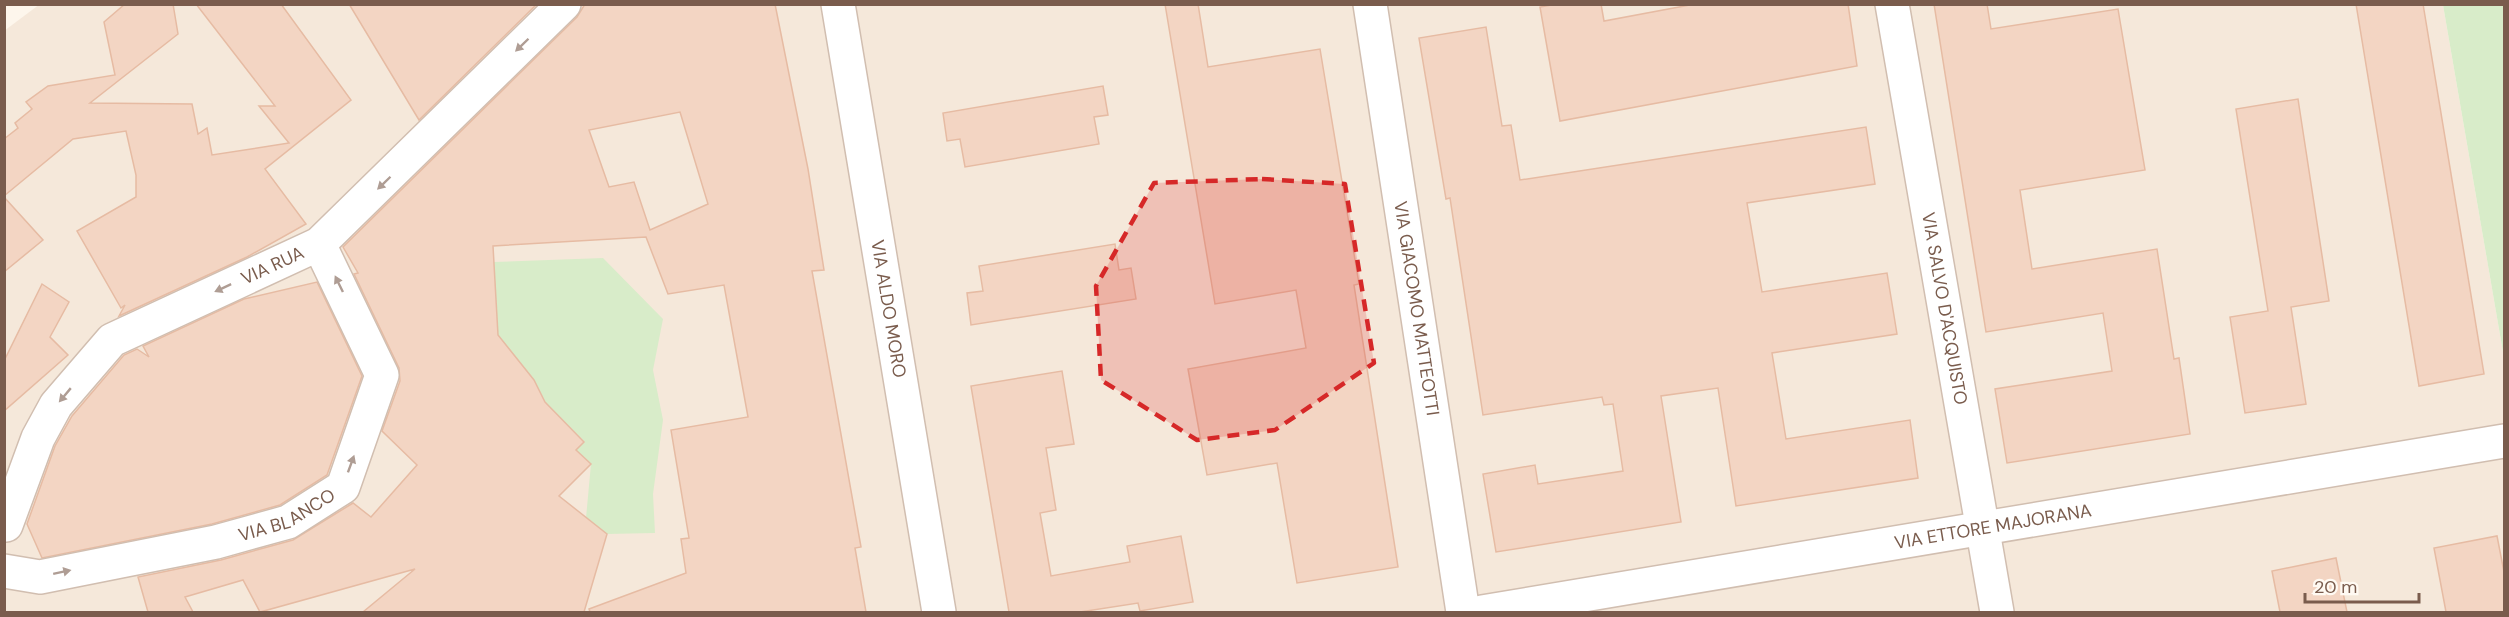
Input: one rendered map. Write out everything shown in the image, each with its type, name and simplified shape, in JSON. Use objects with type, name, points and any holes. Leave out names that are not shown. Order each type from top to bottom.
[{"type":"street","name":"VIA RUA","points":[[5,528],[38,438],[56,405],[112,340],[319,244],[564,4]]},
{"type":"street","name":"VIA ALDO MORO","points":[[838,4],[939,612]]},
{"type":"street","name":"VIA GIACOMO MATTEOTTI","points":[[1370,4],[1463,612]]},
{"type":"street","name":"VIA SALVO D'ACQUISTO","points":[[1892,4],[1997,612]]},
{"type":"street","name":"VIA BLANCO","points":[[4,571],[40,577],[216,542],[288,522],[343,487],[382,375],[319,244]]},
{"type":"street","name":"VIA ETTORE MAJORANA","points":[[1482,612],[2505,441]]},
{"type":"highlighted area","points":[[1262,179],[1345,184],[1374,363],[1275,430],[1197,440],[1101,380],[1096,286],[1154,183]]},
{"type":"shaded area","points":[[40,4],[2443,5],[2504,358],[2504,612],[5,612],[4,31]]},
{"type":"green space","points":[[2443,5],[2504,5],[2504,358]]},
{"type":"green space","points":[[603,258],[663,319],[653,370],[663,420],[653,494],[655,533],[607,534],[586,518],[591,464],[576,450],[584,441],[547,405],[534,380],[510,351],[493,339],[496,311],[494,262]]},
{"type":"building","points":[[125,4],[173,4],[178,34],[90,103],[192,104],[198,134],[207,128],[212,155],[289,143],[259,106],[275,106],[196,4],[281,4],[351,100],[265,169],[306,224],[247,257],[119,316],[125,305],[121,308],[77,231],[136,197],[136,175],[126,131],[73,139],[4,196],[4,139],[18,128],[15,123],[32,109],[26,102],[48,86],[115,75],[104,22]]},
{"type":"building","points":[[349,4],[537,4],[419,120]]},
{"type":"building","points":[[585,4],[775,4],[808,169],[824,270],[812,271],[861,547],[855,548],[866,612],[590,612],[589,609],[686,573],[681,539],[689,538],[671,430],[748,417],[724,285],[668,294],[646,237],[493,246],[498,335],[534,380],[545,402],[584,442],[576,450],[591,464],[559,496],[607,534],[584,612],[363,612],[415,569],[260,612],[243,580],[185,597],[193,612],[148,612],[138,577],[221,560],[293,540],[353,503],[371,517],[417,465],[382,431],[400,381],[399,368],[354,274],[358,273],[343,247],[577,17]],"holes":[[[680,112],[708,204],[650,230],[634,182],[609,187],[589,130]]]},
{"type":"building","points":[[1165,4],[1198,4],[1208,67],[1320,49],[1359,284],[1354,285],[1398,567],[1297,583],[1277,463],[1207,475],[1188,369],[1306,348],[1296,290],[1215,304]]},
{"type":"building","points":[[1557,4],[1601,4],[1604,21],[1695,4],[1848,4],[1857,66],[1560,121],[1540,7]]},
{"type":"building","points":[[1934,4],[1987,4],[1991,29],[2118,9],[2145,170],[2020,190],[2032,269],[2157,249],[2174,359],[2179,358],[2190,434],[2007,463],[1995,389],[2112,371],[2103,313],[1986,332]]},
{"type":"building","points":[[2356,4],[2423,4],[2484,374],[2419,386]]},
{"type":"building","points":[[1486,27],[1502,126],[1511,125],[1520,180],[1866,127],[1875,184],[1747,203],[1762,292],[1887,273],[1897,334],[1772,353],[1786,439],[1910,420],[1918,478],[1736,506],[1718,388],[1661,396],[1681,522],[1496,552],[1483,474],[1535,465],[1538,484],[1623,471],[1613,404],[1604,405],[1602,397],[1483,415],[1450,198],[1446,199],[1419,38]]},
{"type":"building","points":[[1103,86],[1108,115],[1094,117],[1099,144],[965,167],[960,139],[947,141],[943,113]]},
{"type":"building","points":[[2298,99],[2329,301],[2291,307],[2306,404],[2245,413],[2230,317],[2268,311],[2236,109]]},
{"type":"building","points":[[4,197],[43,240],[4,272]]},
{"type":"building","points":[[1115,244],[1119,270],[1131,268],[1136,299],[971,325],[967,293],[983,291],[979,266]]},
{"type":"building","points":[[317,282],[362,376],[327,475],[280,505],[212,524],[42,558],[27,524],[55,446],[72,416],[124,355],[137,349],[149,357],[143,346],[244,299]]},
{"type":"building","points":[[42,284],[69,302],[50,337],[68,355],[4,411],[4,361]]},
{"type":"building","points":[[1062,371],[1074,444],[1046,448],[1056,510],[1040,513],[1051,576],[1130,562],[1127,546],[1181,536],[1193,602],[1140,611],[1138,603],[1080,612],[1009,612],[971,386]]},
{"type":"building","points":[[2497,536],[2505,577],[2505,612],[2446,612],[2434,548]]},
{"type":"building","points":[[2336,558],[2347,612],[2280,612],[2272,571]]}]
